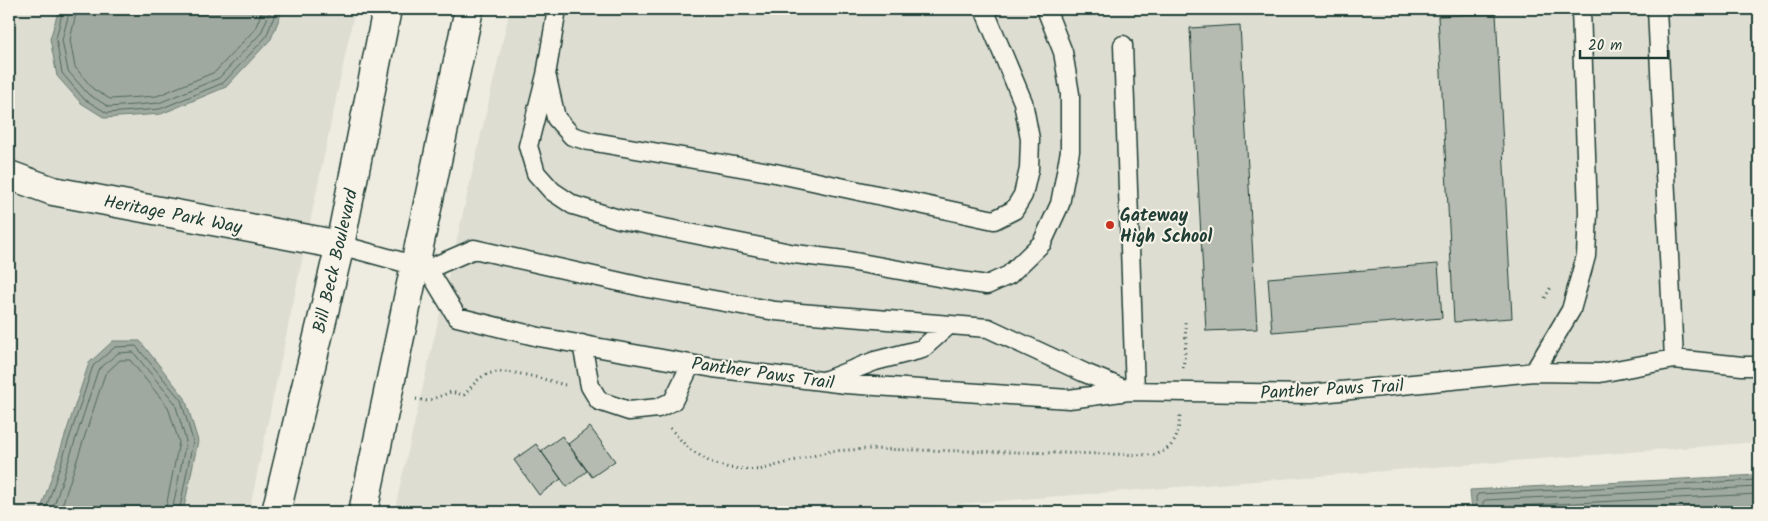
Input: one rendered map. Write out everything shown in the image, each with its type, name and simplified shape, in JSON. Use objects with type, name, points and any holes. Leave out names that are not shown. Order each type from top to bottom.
[{"type":"street","name":"Bill Beck Boulevard","points":[[276,512],[340,245],[387,9]]},
{"type":"street","points":[[363,512],[422,268],[469,9]]},
{"type":"street","name":"Heritage Park Way","points":[[9,176],[53,192],[340,245]]},
{"type":"lane","points":[[557,9],[546,75],[528,146],[536,173],[552,191],[573,206],[619,219],[795,254],[844,260],[987,285],[1009,275],[1042,243],[1060,204],[1070,151],[1070,94],[1063,52],[1046,9]]},
{"type":"lane","points":[[546,75],[556,118],[572,136],[589,141],[775,173],[994,220],[1014,210],[1023,195],[1029,170],[1030,139],[1023,102],[984,9]]},
{"type":"lane","points":[[1534,372],[1571,310],[1586,256],[1588,213],[1581,9]]},
{"type":"lane","points":[[1658,9],[1674,358]]},
{"type":"lane","points":[[1124,44],[1132,391]]},
{"type":"lane","points":[[340,245],[422,268]]},
{"type":"lane","name":"Panther Paws Trail","points":[[1132,391],[1085,374],[988,328],[775,310],[638,286],[474,249],[422,268],[457,317],[539,337],[713,368],[823,381],[955,392],[1069,399],[1132,391],[1310,394],[1534,372],[1600,373],[1674,358],[1742,366],[1759,366]]},
{"type":"lane","points":[[823,381],[875,361],[922,349],[949,325]]},
{"type":"lane","points":[[582,344],[590,386],[599,401],[630,412],[658,408],[673,402],[691,364]]},
{"type":"path","points":[[658,408],[662,419],[688,448],[710,462],[729,468],[759,470],[831,451],[869,449],[1155,455],[1167,450],[1175,442],[1180,416],[1186,345],[1184,320]]},
{"type":"path","points":[[416,399],[427,401],[451,392],[464,395],[476,382],[487,374],[503,371],[579,387],[590,386]]},
{"type":"shaded area","points":[[9,9],[355,9],[249,512],[9,512]]},
{"type":"shaded area","name":"Gateway High School","points":[[510,9],[1759,9],[1759,442],[856,512],[394,512]]},
{"type":"water","points":[[59,9],[283,9],[271,39],[226,87],[161,114],[105,118],[81,103],[57,76],[50,39]]},
{"type":"water","points":[[113,341],[140,341],[185,398],[198,441],[183,512],[40,512],[89,363]]},
{"type":"water","points":[[1759,475],[1759,512],[1472,512],[1470,490]]},
{"type":"building","points":[[1496,13],[1512,318],[1454,322],[1438,16]]},
{"type":"building","points":[[1240,25],[1257,329],[1206,331],[1190,28]]},
{"type":"building","points":[[1438,264],[1442,318],[1272,332],[1268,278]]},
{"type":"building","points":[[590,427],[615,461],[592,477],[568,444]]},
{"type":"building","points":[[562,436],[587,471],[567,487],[541,451]]},
{"type":"building","points":[[536,444],[561,479],[539,495],[514,460]]},
{"type":"place","name":"Gateway High School","points":[[1110,225]]}]
